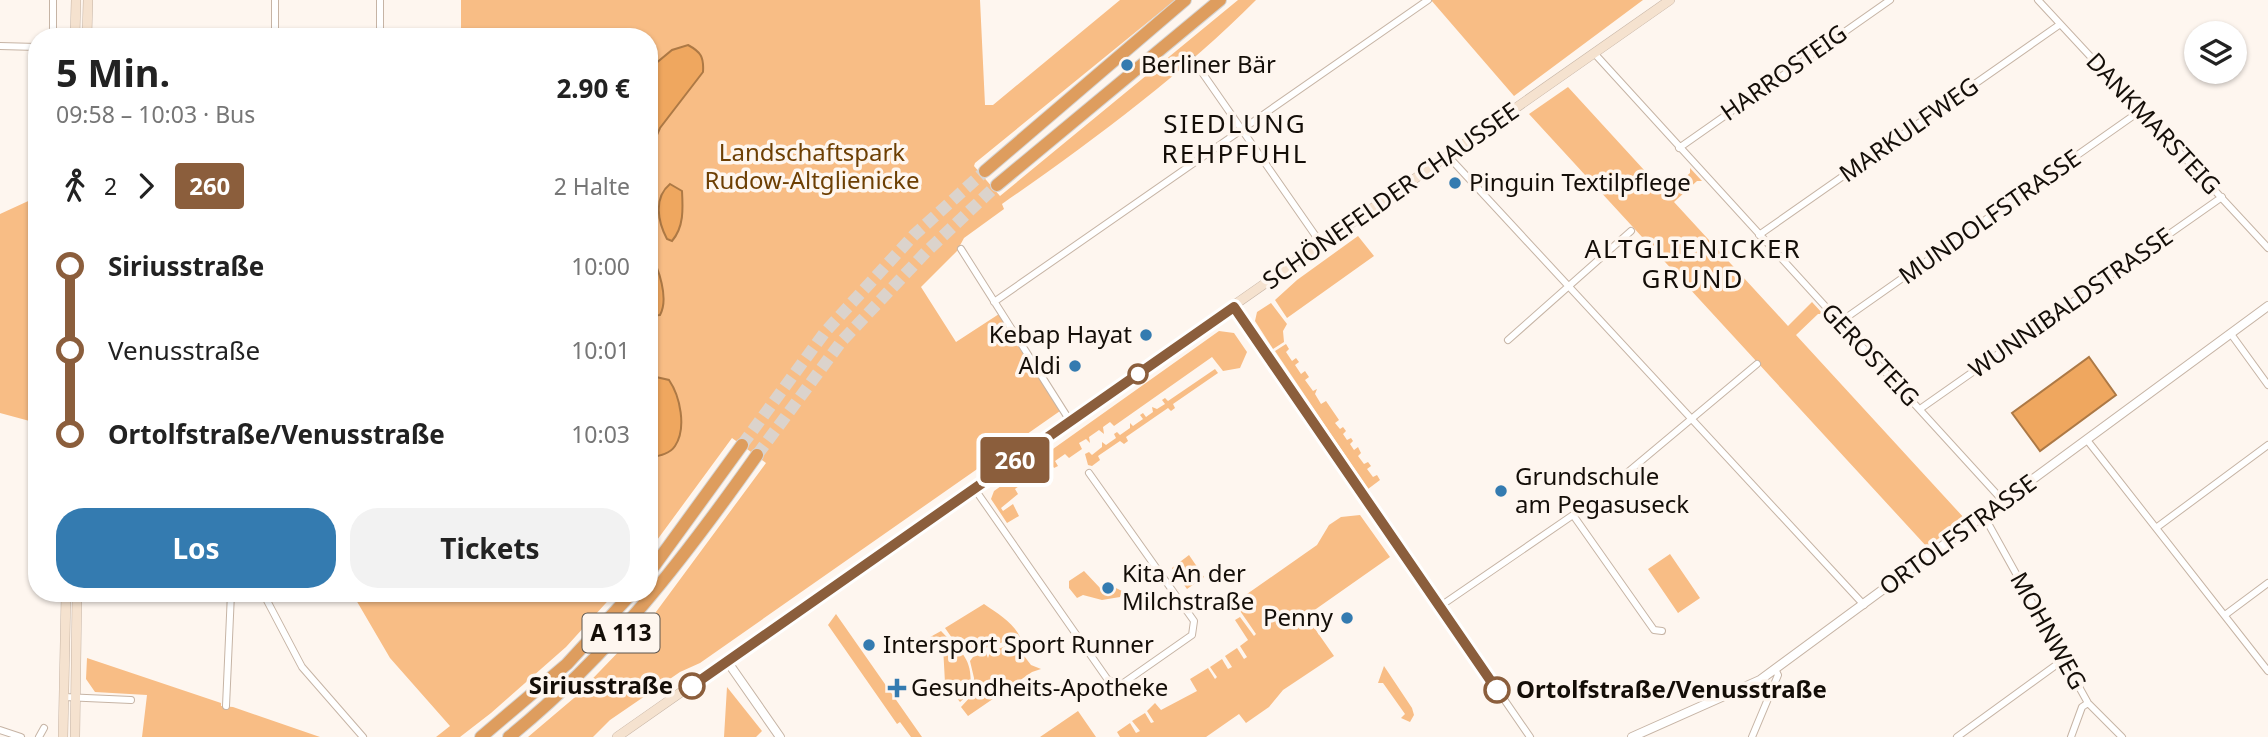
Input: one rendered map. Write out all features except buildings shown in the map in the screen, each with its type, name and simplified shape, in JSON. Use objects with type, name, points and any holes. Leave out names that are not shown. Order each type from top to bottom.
[{"type":"highway","points":[[985,171],[1185,0]]},
{"type":"highway","points":[[997,185],[1220,0]]},
{"type":"highway","points":[[658,561],[742,445]]},
{"type":"highway","name":"A 113","points":[[658,591],[757,455]]},
{"type":"highway","name":"A 113","points":[[481,737],[567,664],[624,602]]},
{"type":"highway","name":"A 113","points":[[509,737],[611,644],[648,602]]},
{"type":"main road","points":[[75,28],[76,0]]},
{"type":"main road","points":[[87,28],[88,0]]},
{"type":"main road","name":"SCHÖNEFELDER CHAUSSEE","points":[[617,737],[1670,0]]},
{"type":"main road","points":[[63,737],[66,602]]},
{"type":"main road","points":[[75,737],[77,602]]},
{"type":"street","points":[[52,28],[53,0]]},
{"type":"street","points":[[275,0],[275,28]]},
{"type":"street","points":[[380,0],[380,28]]},
{"type":"street","points":[[995,302],[1427,0]]},
{"type":"street","name":"HARROSTEIG","points":[[1679,148],[1890,0]]},
{"type":"street","points":[[2040,3],[2049,0]]},
{"type":"street","name":"DANKMARSTEIG","points":[[2040,3],[2268,248]]},
{"type":"street","name":"MARKULFWEG","points":[[1759,235],[2059,24]]},
{"type":"street","points":[[0,46],[28,47]]},
{"type":"street","name":"GEROSTEIG","points":[[1594,53],[2004,502]]},
{"type":"street","points":[[1192,58],[1322,245]]},
{"type":"street","name":"MUNDOLFSTRASSE","points":[[1840,323],[2140,111]]},
{"type":"street","points":[[1447,155],[1864,605]]},
{"type":"street","name":"WUNNIBALDSTRASSE","points":[[1920,409],[2222,197]]},
{"type":"street","points":[[1508,340],[1631,231]]},
{"type":"street","points":[[961,249],[1070,421]]},
{"type":"street","name":"ORTOLFSTRASSE","points":[[1632,737],[1738,691],[1775,669],[2268,306]]},
{"type":"street","points":[[1234,307],[1530,737]]},
{"type":"street","points":[[2231,334],[2268,385]]},
{"type":"street","points":[[1616,482],[1757,364]]},
{"type":"street","points":[[2087,440],[2268,671]]},
{"type":"street","points":[[2156,528],[2268,445]]},
{"type":"street","points":[[974,488],[1108,680],[1122,684],[1192,635],[1194,621],[1089,473]]},
{"type":"street","points":[[1439,607],[1573,515],[1654,630],[1662,631]]},
{"type":"street","name":"MOHNWEG","points":[[1984,516],[2088,702],[2122,737]]},
{"type":"street","points":[[2225,615],[2268,583]]},
{"type":"street","points":[[226,706],[231,602]]},
{"type":"street","points":[[268,602],[302,667],[363,737]]},
{"type":"street","points":[[1957,737],[2063,660]]},
{"type":"street","points":[[727,661],[780,737]]},
{"type":"street","points":[[1752,737],[1778,675],[1775,669]]},
{"type":"street","points":[[64,697],[131,699]]},
{"type":"street","points":[[2071,737],[2082,707],[2088,702]]},
{"type":"street","points":[[39,737],[44,728]]},
{"type":"street","points":[[0,730],[21,737]]},
{"type":"green space","name":"Landschaftspark Rudow-Altglienicke","points":[[461,0],[980,0],[985,105],[993,105],[1120,0],[1175,0],[975,163],[974,166],[1000,196],[1238,0],[1256,0],[1228,28],[1134,108],[1002,204],[1004,209],[964,238],[957,251],[921,287],[956,342],[999,314],[1060,411],[700,663],[680,672],[610,720],[593,737],[528,737],[574,698],[653,616],[766,463],[732,438],[658,539],[658,28],[461,28]]},
{"type":"green space","points":[[1431,0],[1643,0],[1514,96]]},
{"type":"green space","points":[[1568,87],[1666,194],[1690,173],[1690,168],[1702,181],[1697,181],[1674,202],[1788,326],[1812,302],[1823,314],[1818,314],[1796,335],[1965,519],[1927,547],[1529,114]]},
{"type":"green space","points":[[28,201],[28,421],[0,413],[0,214]]},
{"type":"green space","points":[[1358,236],[1374,256],[1287,318],[1275,300],[1297,280]]},
{"type":"green space","points":[[1271,303],[1287,324],[1283,331],[1284,342],[1273,349],[1255,321],[1257,312]]},
{"type":"green space","points":[[1219,331],[1234,333],[1247,352],[1240,368],[1223,371],[1212,357],[1114,426],[1110,422],[1103,427],[1104,434],[1099,430],[1089,437],[1090,443],[1086,439],[1079,443],[1082,449],[1069,458],[1065,454],[1055,461],[1058,466],[1054,468],[1051,464],[1045,468],[1048,473],[1043,476],[1039,472],[1033,476],[1034,483],[1029,479],[1015,489],[1018,494],[1001,508],[1003,511],[1013,504],[1019,516],[1007,523],[991,499],[994,491]]},
{"type":"green space","points":[[1286,344],[1289,349],[1286,352],[1292,361],[1296,358],[1299,362],[1295,365],[1301,374],[1305,371],[1309,377],[1305,380],[1313,391],[1317,389],[1315,394],[1321,404],[1326,401],[1339,420],[1335,423],[1340,429],[1343,427],[1346,431],[1343,434],[1347,440],[1351,438],[1353,441],[1350,444],[1354,450],[1358,447],[1361,453],[1358,456],[1364,464],[1368,462],[1371,466],[1367,469],[1373,477],[1377,475],[1380,480],[1368,489],[1275,351]]},
{"type":"green space","points":[[1215,369],[1218,373],[1173,404],[1175,408],[1171,411],[1168,408],[1126,437],[1128,441],[1124,444],[1120,441],[1098,456],[1100,460],[1092,466],[1088,465],[1085,454],[1089,452],[1092,455],[1102,447],[1102,442],[1106,445],[1116,438],[1114,434],[1117,432],[1120,435],[1130,428],[1130,423],[1133,426],[1143,419],[1140,415],[1143,413],[1146,417],[1153,412],[1152,407],[1157,409],[1165,404],[1162,400],[1165,398],[1168,401]]},
{"type":"green space","points":[[1360,515],[1390,557],[1306,616],[1334,656],[1283,690],[1269,707],[1246,723],[1239,714],[1206,737],[1120,737],[1117,732],[1130,723],[1136,733],[1140,731],[1132,721],[1145,713],[1151,723],[1154,722],[1147,711],[1155,703],[1161,710],[1197,691],[1190,679],[1208,668],[1215,679],[1217,677],[1210,667],[1222,659],[1228,669],[1232,667],[1225,656],[1237,648],[1244,659],[1247,657],[1240,646],[1248,640],[1235,620],[1240,617],[1254,636],[1256,634],[1236,605],[1237,601],[1317,545],[1329,525],[1341,517]]},
{"type":"green space","points":[[1670,554],[1700,598],[1678,613],[1648,569]]},
{"type":"green space","points":[[1189,555],[1204,577],[1187,589],[1172,568]]},
{"type":"green space","points":[[1084,571],[1101,589],[1116,588],[1122,591],[1120,597],[1102,600],[1083,595],[1077,598],[1069,588],[1069,581]]},
{"type":"green space","points":[[357,602],[607,602],[566,647],[460,737],[436,737],[450,726],[390,658]]},
{"type":"green space","points":[[984,604],[1013,626],[1023,645],[1003,642],[973,652],[957,645],[945,628]]},
{"type":"green space","points":[[836,614],[922,737],[911,737],[900,722],[897,724],[828,625]]},
{"type":"green space","points":[[941,631],[965,657],[968,664],[970,693],[960,702],[945,683],[943,646],[935,639],[923,641]]},
{"type":"green space","points":[[1006,646],[1018,648],[1031,665],[1041,669],[1032,672],[968,716],[961,707],[973,694],[974,678],[970,661],[973,657],[986,653],[988,658],[990,652]]},
{"type":"green space","points":[[87,658],[221,703],[221,706],[233,707],[320,737],[142,737],[147,695],[95,692],[86,679]]},
{"type":"green space","points":[[1384,666],[1412,708],[1414,715],[1410,722],[1401,718],[1405,714],[1383,683],[1378,683]]},
{"type":"green space","points":[[727,687],[762,731],[756,737],[724,737]]},
{"type":"green space","points":[[1078,711],[1096,737],[1040,737]]},
{"type":"shaded area","points":[[688,45],[696,50],[701,55],[703,72],[658,133],[658,62],[672,50]]},
{"type":"shaded area","points":[[670,184],[682,191],[681,224],[672,241],[667,239],[664,232],[659,210],[661,196]]},
{"type":"shaded area","points":[[658,272],[663,292],[658,315]]},
{"type":"shaded area","points":[[2089,357],[2116,395],[2040,451],[2012,413]]},
{"type":"shaded area","points":[[658,377],[669,380],[681,412],[679,439],[673,449],[658,456]]},
{"type":"tunnel","points":[[742,445],[825,332],[914,235],[985,171]]},
{"type":"tunnel","points":[[757,455],[841,342],[926,252],[997,185]]},
{"type":"bus line","name":"260","points":[[692,686],[824,591],[1234,307],[1497,690]]},
{"type":"place","name":"Berliner Bär","points":[[1127,65]]},
{"type":"place","name":"Pinguin Textilpflege","points":[[1455,183]]},
{"type":"place","name":"Kebap Hayat","points":[[1146,335]]},
{"type":"place","name":"Aldi","points":[[1075,366]]},
{"type":"place","name":"Grundschule am Pegasuseck","points":[[1501,491]]},
{"type":"place","name":"Kita An der Milchstraße","points":[[1108,588]]},
{"type":"place","name":"Penny","points":[[1347,618]]},
{"type":"place","name":"Intersport Sport Runner","points":[[869,645]]},
{"type":"place","name":"Siriusstraße","points":[[692,686]]},
{"type":"place","name":"Gesundheits-Apotheke","points":[[897,688]]},
{"type":"place","name":"Ortolfstraße/Venusstraße","points":[[1497,690]]},
{"type":"district","name":"SIEDLUNG REHPFUHL","points":[[1235,139]]},
{"type":"district","name":"ALTGLIENICKER GRUND","points":[[1693,264]]}]
